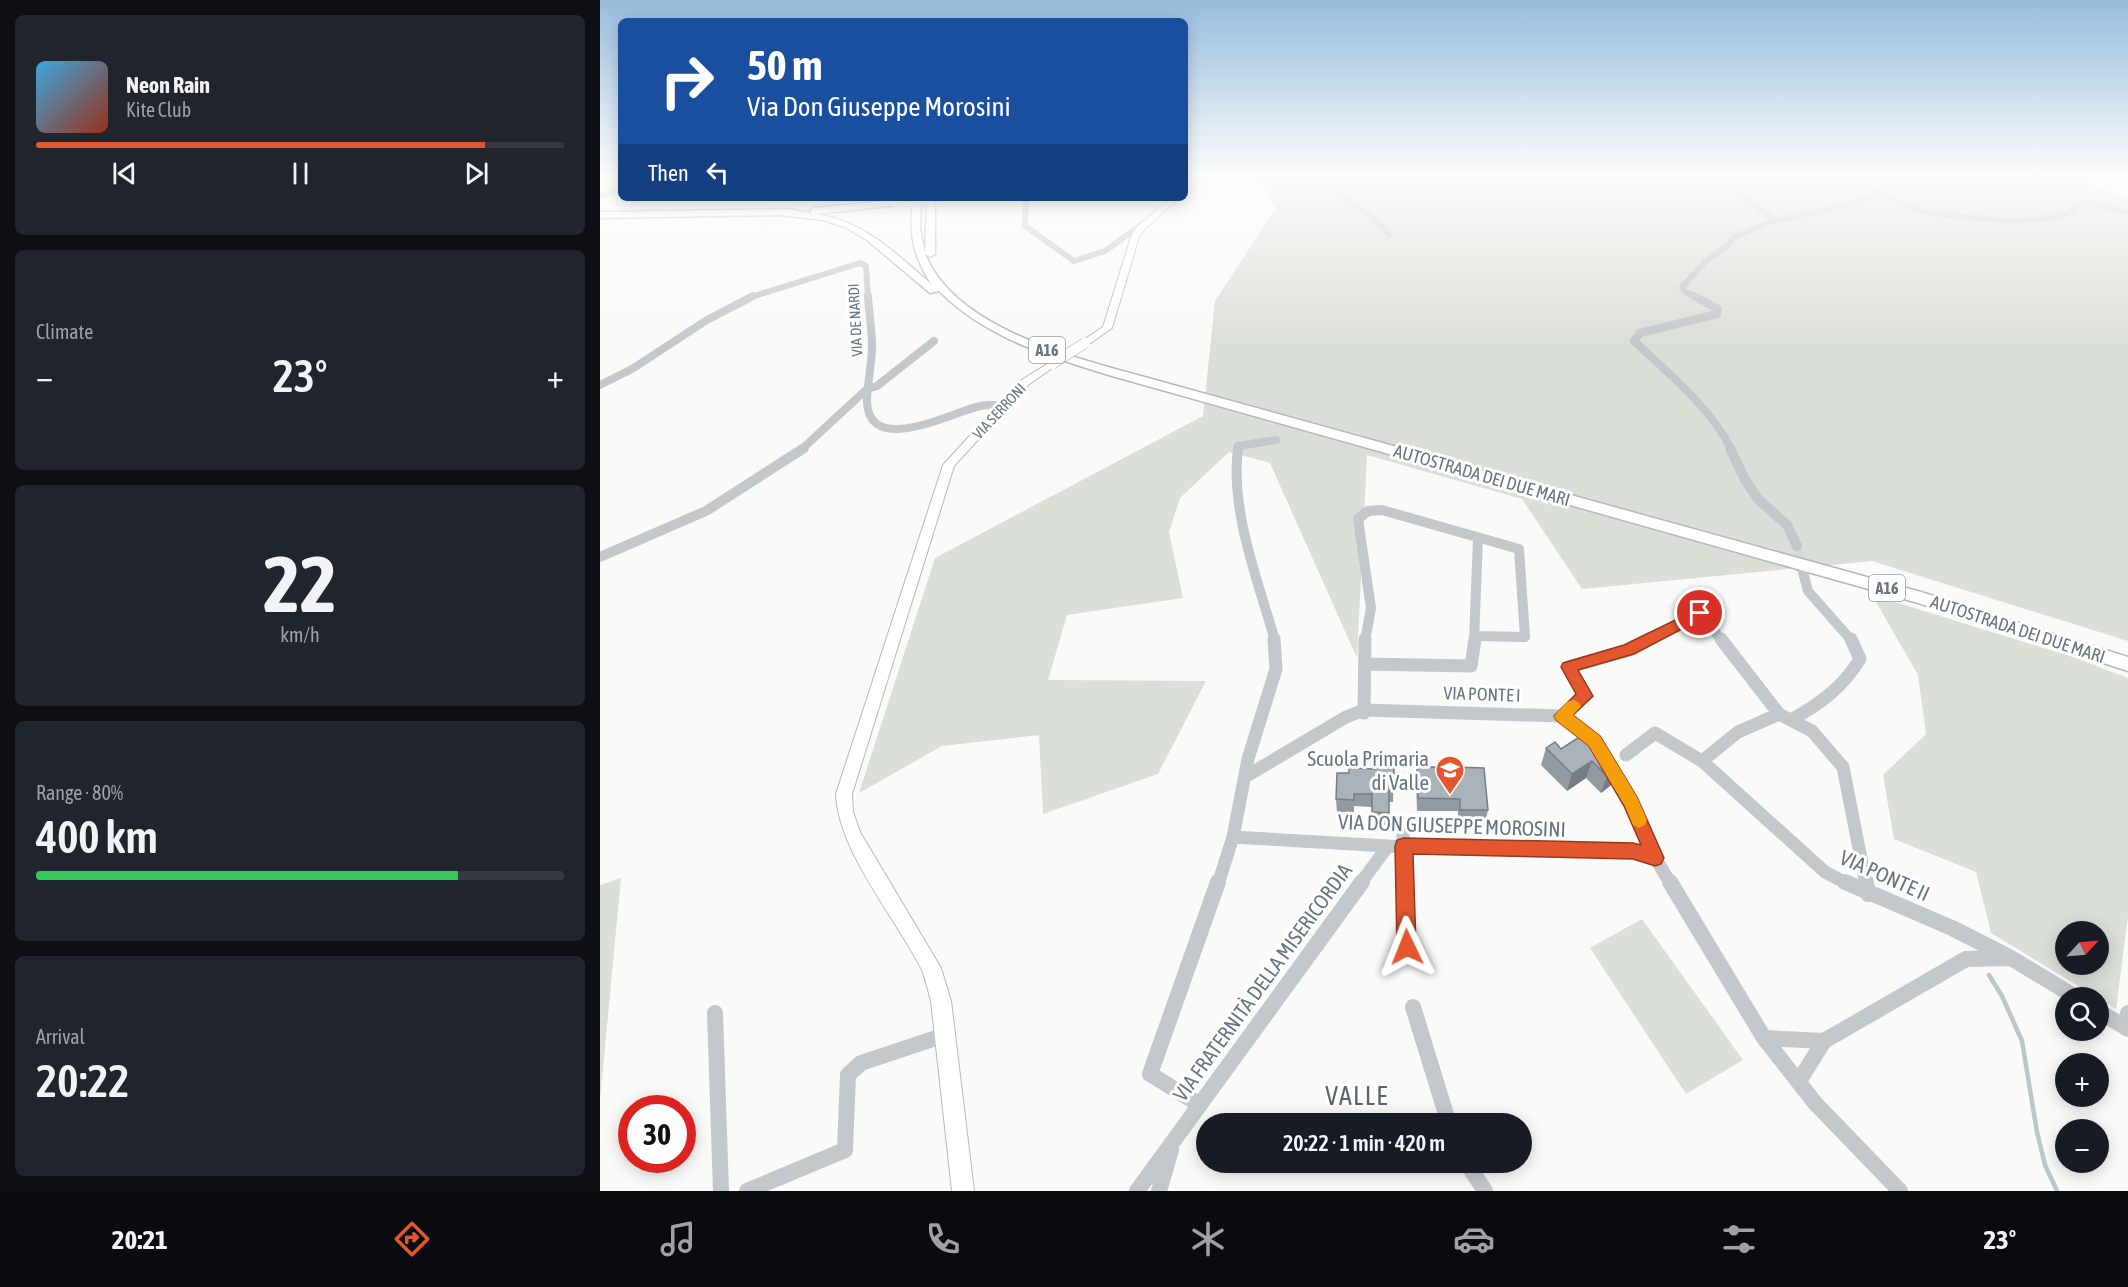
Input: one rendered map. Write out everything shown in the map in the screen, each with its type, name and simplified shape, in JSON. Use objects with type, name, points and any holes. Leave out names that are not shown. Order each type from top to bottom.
[{"type":"highway","points":[[859,233],[984,326],[1020,344],[1074,360]]},
{"type":"highway","name":"AUTOSTRADA DEI DUE MARI","points":[[916,233],[918,248],[928,272],[946,294],[997,328],[1074,360],[1983,606],[2128,653]]},
{"type":"highway","name":"AUTOSTRADA DEI DUE MARI","points":[[926,233],[930,254],[946,280],[968,301],[998,320],[1033,337],[1115,365],[1263,410]]},
{"type":"highway","points":[[930,233],[930,254]]},
{"type":"highway","name":"AUTOSTRADA DEI DUE MARI","points":[[1644,516],[1942,604],[2128,664]]},
{"type":"main road","name":"VIA SERRONI","points":[[963,1191],[941,1001],[931,968],[853,835],[845,812],[844,794],[949,465],[1024,383],[1107,328],[1136,233]]},
{"type":"street","points":[[1034,233],[1074,261],[1105,251],[1131,233]]},
{"type":"street","points":[[1746,233],[1734,237],[1728,246],[1706,261],[1682,287],[1684,291],[1718,309],[1717,314],[1640,333],[1634,341],[1683,387],[1724,435],[1744,478],[1758,499],[1787,525],[1797,546]]},
{"type":"street","name":"VIA DE NARDI","points":[[600,385],[632,369],[707,320],[747,298],[860,263],[866,266],[872,347],[867,389],[867,412],[871,421],[888,430],[934,421],[978,406],[1003,406]]},
{"type":"street","points":[[600,558],[706,511],[794,456],[812,442],[867,389],[877,386],[934,341]]},
{"type":"street","points":[[1200,1105],[1150,1074],[1199,940],[1233,837],[1245,777],[1276,669],[1276,646],[1244,531],[1235,470],[1238,446],[1276,440]]},
{"type":"street","points":[[1364,712],[1366,664],[1364,644],[1371,608],[1358,519],[1368,512],[1382,510],[1519,549],[1524,637],[1475,636]]},
{"type":"street","points":[[1366,664],[1471,666],[1475,636],[1478,538]]},
{"type":"street","points":[[1791,720],[1821,704],[1850,677],[1860,659],[1850,636],[1808,591],[1803,572]]},
{"type":"street","points":[[1868,894],[1843,767],[1812,731],[1779,714],[1700,613],[1629,650],[1569,667],[1585,696],[1567,719],[1595,741],[1631,802],[1655,858],[1764,1038],[1815,1103],[1900,1191]]},
{"type":"street","name":"VIA PONTE I","points":[[1245,777],[1346,717],[1364,712],[1464,713],[1567,719]]},
{"type":"street","points":[[1702,761],[1748,724],[1779,714]]},
{"type":"street","name":"VIA PONTE II","points":[[1626,755],[1655,734],[1702,761],[1825,872],[1868,894],[1952,928],[2011,958],[2060,987]]},
{"type":"street","points":[[1403,831],[1396,846],[1407,947]]},
{"type":"street","name":"VIA DON GIUSEPPE MOROSINI","points":[[1233,837],[1396,846],[1633,851],[1655,858]]},
{"type":"street","name":"VIA FRATERNITÀ DELLA MISERICORDIA","points":[[1137,1191],[1396,846]]},
{"type":"street","points":[[1799,1082],[1824,1041],[1966,959],[2011,958]]},
{"type":"street","points":[[1413,1007],[1446,1113]]},
{"type":"street","points":[[715,1013],[721,1191]]},
{"type":"street","points":[[2109,1016],[2127,1023]]},
{"type":"street","points":[[747,1191],[845,1150],[848,1075],[861,1063],[945,1035]]},
{"type":"street","points":[[1764,1038],[1824,1041]]},
{"type":"street","points":[[1158,1191],[1173,1144]]},
{"type":"street","name":"VIA FRATERNITÀ DELLA MISERICORDIA","points":[[1146,1191],[1173,1144]]},
{"type":"street","points":[[1473,1173],[1485,1191]]},
{"type":"shaded area","points":[[1260,233],[2128,233],[2128,641],[1872,561],[1582,589],[1522,499],[1367,455],[1357,658],[1270,463],[1229,452],[1180,498],[1169,532],[1183,598],[1067,615],[1048,680],[1206,681],[1158,774],[1043,814],[1039,735],[942,746],[859,793],[935,558],[1203,416],[1215,301]]},
{"type":"shaded area","points":[[1872,595],[2073,657],[2128,678],[2128,916],[2116,1009],[2109,1005],[2109,987],[2080,987],[2060,975],[2109,975],[2109,921],[2055,921],[2055,972],[1991,933],[1976,872],[1894,839],[1883,775],[1926,734],[1918,675]]},
{"type":"shaded area","points":[[621,878],[600,1100],[600,885]]},
{"type":"shaded area","points":[[1642,919],[1743,1060],[1686,1094],[1590,948]]},
{"type":"building","points":[[1587,732],[1608,753],[1618,769],[1607,776],[1592,761],[1572,774],[1546,748],[1555,742],[1561,749]]},
{"type":"building","name":"Scuola Primaria di Valle","points":[[1439,761],[1451,761],[1452,767],[1484,768],[1488,810],[1460,810],[1460,799],[1418,798],[1417,767],[1440,767]]},
{"type":"building","points":[[1376,764],[1394,765],[1394,790],[1389,790],[1389,813],[1372,812],[1372,794],[1354,794],[1354,800],[1336,799],[1337,773],[1349,773],[1349,768],[1376,769]]},
{"type":"waterway","points":[[1989,975],[2002,996],[2022,1041],[2037,1132],[2045,1165],[2057,1191]]},
{"type":"tunnel","points":[[1797,546],[1802,572]]},
{"type":"slow traffic","points":[[1573,706],[1562,716],[1595,741],[1639,820]]},
{"type":"place","name":"Scuola Primaria di Valle","points":[[1450,796]]},
{"type":"district","name":"VALLE","points":[[1357,1096]]},
{"type":"route","points":[[1407,947],[1404,846],[1633,851],[1655,858],[1631,802],[1595,741],[1562,716],[1585,696],[1569,667],[1629,650],[1700,613]]}]
